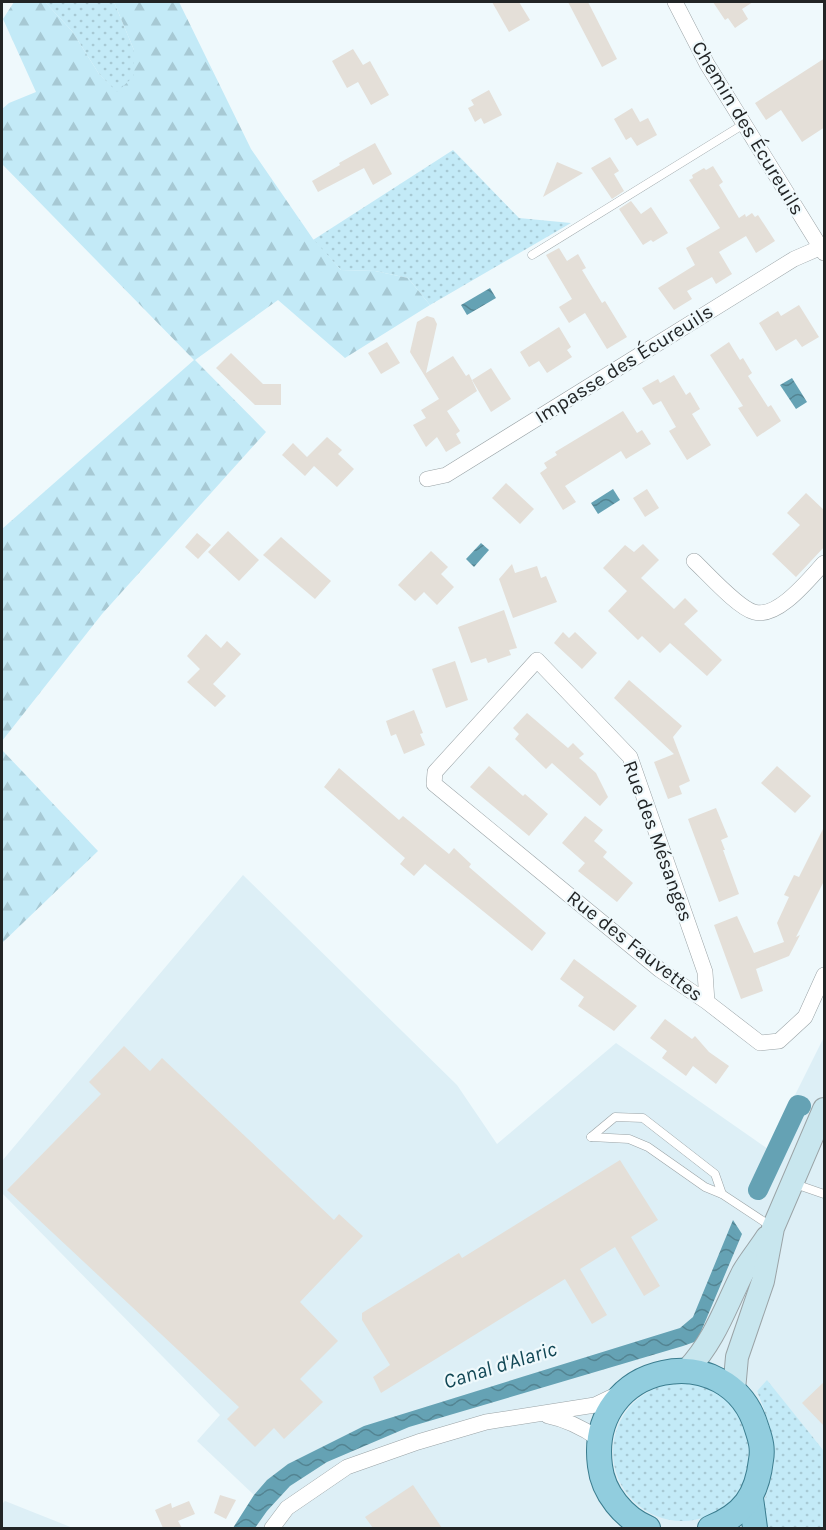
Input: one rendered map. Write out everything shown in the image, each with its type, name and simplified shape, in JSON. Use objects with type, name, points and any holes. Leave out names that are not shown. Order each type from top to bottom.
[{"type":"main road","points":[[687,1370],[702,1354],[715,1334],[744,1270],[773,1228],[823,1112]]},
{"type":"main road","points":[[734,1390],[736,1357],[763,1281],[773,1228]]},
{"type":"main road","points":[[648,1528],[619,1519],[601,1477],[599,1439],[610,1408],[626,1390],[644,1379],[667,1371],[687,1370],[712,1378],[734,1390],[753,1414],[763,1448],[760,1477],[751,1498],[736,1516],[710,1528]]},
{"type":"main road","points":[[751,1498],[754,1528]]},
{"type":"street","name":"Chemin des Écureuils","points":[[675,2],[707,64],[824,249]]},
{"type":"street","name":"Impasse des Écureuils","points":[[427,479],[446,475],[794,259],[824,249]]},
{"type":"street","points":[[694,561],[743,607],[756,613],[771,610],[788,601],[825,563]]},
{"type":"street","name":"Rue des Mésanges","points":[[434,784],[435,772],[537,660],[630,757],[705,972],[707,1002]]},
{"type":"street","name":"Rue des Fauvettes","points":[[434,784],[660,970],[707,1002],[760,1043],[779,1041],[805,1017],[825,975]]},
{"type":"street","points":[[272,1528],[287,1508],[347,1467],[418,1442],[486,1422],[595,1405],[626,1390]]},
{"type":"street","points":[[540,1414],[561,1418],[599,1439]]},
{"type":"lane","points":[[532,255],[744,124]]},
{"type":"lane","points":[[722,1194],[715,1174],[643,1118],[615,1117],[591,1137],[629,1139],[648,1147],[773,1228]]},
{"type":"lane","points":[[792,1183],[825,1194]]},
{"type":"shaded area","points":[[243,875],[457,1085],[497,1144],[616,1043],[768,1149],[824,1037],[824,1451],[767,1381],[757,1391],[771,1431],[774,1466],[760,1513],[760,1528],[233,1528],[254,1495],[197,1441],[220,1415],[2,1193],[2,1161]]},
{"type":"shaded area","points":[[5,1501],[73,1528],[2,1528],[2,1504]]},
{"type":"green space","points":[[14,2],[45,2],[72,31],[99,74],[117,92],[134,76],[134,50],[114,2],[179,2],[251,149],[313,239],[341,270],[375,271],[408,278],[430,305],[345,358],[278,300],[195,360],[266,432],[102,614],[2,741],[2,529],[194,360],[2,164],[2,109],[9,103],[36,92],[3,19]]},
{"type":"green space","points":[[45,2],[114,2],[134,50],[134,77],[117,93],[99,74],[72,31]]},
{"type":"green space","points":[[453,150],[519,218],[571,223],[430,305],[408,278],[375,271],[341,270],[313,240]]},
{"type":"green space","points":[[2,750],[98,851],[2,943]]},
{"type":"green space","points":[[767,1380],[824,1451],[824,1528],[760,1528],[761,1513],[774,1459],[770,1429],[757,1391]]},
{"type":"green space","points":[[682,1383],[709,1388],[731,1403],[746,1425],[751,1452],[746,1479],[731,1501],[709,1516],[682,1521],[655,1516],[633,1501],[618,1479],[613,1452],[618,1425],[633,1403],[655,1388]]},
{"type":"water","points":[[490,288],[496,298],[467,315],[461,305]]},
{"type":"water","points":[[792,378],[807,402],[796,409],[780,385]]},
{"type":"water","points":[[613,489],[620,500],[598,514],[591,503]]},
{"type":"water","points":[[481,543],[489,550],[474,567],[466,559]]},
{"type":"water","points":[[733,1220],[742,1234],[697,1341],[409,1427],[327,1462],[290,1486],[255,1528],[233,1528],[254,1495],[267,1480],[288,1464],[364,1426],[680,1328],[693,1317]]},
{"type":"building","points":[[492,2],[519,2],[530,20],[509,32]]},
{"type":"building","points":[[568,2],[588,2],[617,59],[602,67]]},
{"type":"building","points":[[713,2],[753,2],[742,9],[748,19],[735,28],[728,18],[725,20]]},
{"type":"building","points":[[353,49],[363,65],[370,61],[389,95],[371,105],[358,82],[347,88],[332,61]]},
{"type":"building","points":[[825,58],[825,127],[802,142],[781,110],[766,120],[755,103]]},
{"type":"building","points":[[489,90],[502,115],[484,124],[481,118],[475,122],[468,108],[474,105],[471,100]]},
{"type":"building","points":[[632,108],[640,122],[648,118],[657,135],[637,146],[631,137],[626,140],[614,119]]},
{"type":"building","points":[[375,143],[392,174],[373,185],[364,168],[318,192],[312,181]]},
{"type":"building","points":[[610,157],[619,171],[614,174],[624,191],[612,199],[591,168]]},
{"type":"building","points":[[557,162],[583,173],[543,197]]},
{"type":"building","points":[[713,166],[723,182],[719,185],[739,218],[745,214],[746,217],[752,213],[755,217],[758,215],[775,241],[756,253],[746,236],[719,252],[732,274],[716,284],[712,277],[687,291],[692,299],[674,310],[658,288],[695,265],[686,248],[720,228],[689,180],[693,178],[692,175],[704,168],[706,170]]},
{"type":"building","points":[[631,201],[641,214],[651,207],[668,233],[643,245],[619,209]]},
{"type":"building","points":[[559,248],[567,261],[578,254],[586,268],[582,270],[602,303],[605,301],[627,337],[607,349],[585,313],[569,323],[559,307],[572,299],[546,255]]},
{"type":"building","points":[[799,305],[819,337],[802,347],[796,339],[776,351],[759,323],[778,311],[781,316]]},
{"type":"building","points":[[427,316],[434,318],[437,324],[426,373],[453,356],[466,376],[469,374],[477,391],[447,411],[460,431],[456,434],[461,443],[446,452],[437,437],[426,447],[413,425],[426,418],[421,410],[439,399],[410,352],[417,322]]},
{"type":"building","points":[[559,327],[571,347],[567,350],[572,357],[547,373],[539,361],[529,367],[520,352]]},
{"type":"building","points":[[387,342],[400,363],[381,374],[368,353]]},
{"type":"building","points":[[729,342],[740,360],[743,358],[752,373],[748,376],[768,407],[771,405],[781,421],[757,437],[738,408],[743,406],[710,355]]},
{"type":"building","points":[[231,353],[263,384],[281,384],[281,405],[255,405],[216,368]]},
{"type":"building","points":[[491,368],[511,399],[491,412],[472,380]]},
{"type":"building","points":[[674,375],[686,395],[690,392],[700,409],[692,414],[711,445],[687,460],[669,431],[676,427],[661,401],[653,405],[642,388],[658,379],[660,383]]},
{"type":"building","points":[[623,411],[637,433],[642,430],[651,444],[626,459],[621,451],[565,486],[576,502],[563,510],[540,473],[547,468],[544,463],[557,455],[555,452]]},
{"type":"building","points":[[327,437],[342,450],[338,454],[354,469],[337,487],[314,466],[305,476],[282,455],[293,443],[307,457]]},
{"type":"building","points":[[506,483],[534,509],[520,524],[492,498]]},
{"type":"building","points":[[647,489],[659,508],[645,517],[633,498]]},
{"type":"building","points":[[806,493],[825,511],[825,546],[796,577],[772,554],[800,525],[787,513]]},
{"type":"building","points":[[228,531],[259,560],[239,581],[208,552]]},
{"type":"building","points":[[197,533],[211,545],[198,559],[185,547]]},
{"type":"building","points":[[281,537],[331,581],[315,599],[263,555]]},
{"type":"building","points":[[643,544],[659,560],[641,578],[674,609],[685,598],[698,611],[684,624],[722,660],[707,676],[670,643],[660,653],[642,636],[638,640],[608,611],[627,591],[603,568],[625,545],[634,552]]},
{"type":"building","points":[[431,551],[448,567],[441,574],[454,587],[437,605],[424,592],[415,601],[398,585]]},
{"type":"building","points":[[512,564],[515,573],[537,566],[541,578],[546,576],[557,602],[513,618],[499,579]]},
{"type":"building","points":[[504,610],[517,648],[509,650],[511,655],[488,663],[486,658],[471,663],[458,627]]},
{"type":"building","points":[[563,632],[569,638],[575,632],[597,653],[582,669],[554,643]]},
{"type":"building","points":[[206,634],[221,648],[227,641],[241,654],[213,684],[226,696],[215,707],[187,682],[200,669],[187,656]]},
{"type":"building","points":[[455,661],[468,700],[446,708],[432,669]]},
{"type":"building","points":[[629,680],[682,726],[673,737],[690,781],[679,786],[682,794],[668,799],[654,762],[674,754],[614,698]]},
{"type":"building","points":[[414,710],[425,745],[404,754],[396,734],[391,736],[386,721]]},
{"type":"building","points":[[527,713],[568,748],[573,743],[584,754],[579,758],[596,773],[608,797],[600,806],[552,763],[546,769],[515,739],[519,734],[513,728]]},
{"type":"building","points":[[489,766],[523,796],[525,794],[548,814],[529,836],[470,787]]},
{"type":"building","points":[[777,766],[811,796],[795,813],[761,783]]},
{"type":"building","points":[[339,768],[399,820],[403,816],[449,854],[454,848],[471,864],[469,867],[546,933],[532,951],[425,864],[414,876],[400,864],[405,858],[324,787]]},
{"type":"building","points":[[716,808],[728,837],[721,840],[739,894],[719,902],[688,819]]},
{"type":"building","points":[[585,816],[603,830],[594,841],[607,852],[603,857],[633,883],[617,902],[578,871],[585,863],[562,843]]},
{"type":"building","points":[[825,825],[825,879],[796,937],[800,935],[789,956],[756,969],[763,991],[741,999],[714,925],[737,916],[754,953],[784,942],[777,923],[789,897],[784,895],[794,875],[799,877]]},
{"type":"building","points":[[574,959],[637,1006],[614,1031],[578,1006],[584,997],[560,979]]},
{"type":"building","points":[[665,1019],[692,1039],[695,1036],[709,1052],[729,1066],[716,1084],[693,1066],[686,1076],[662,1058],[667,1051],[650,1038]]},
{"type":"building","points":[[124,1046],[150,1071],[162,1058],[334,1220],[339,1214],[363,1236],[300,1302],[338,1341],[300,1379],[323,1402],[284,1439],[274,1428],[255,1447],[227,1419],[239,1407],[7,1190],[101,1094],[89,1082]]},
{"type":"building","points":[[620,1160],[658,1220],[631,1237],[660,1286],[644,1296],[615,1247],[580,1269],[607,1315],[592,1324],[565,1279],[381,1393],[373,1377],[390,1365],[362,1320],[362,1313],[459,1253],[462,1258]]},
{"type":"building","points":[[825,1381],[825,1427],[802,1403]]},
{"type":"building","points":[[413,1485],[442,1528],[373,1528],[365,1517]]},
{"type":"building","points":[[220,1495],[236,1500],[226,1519],[214,1513]]},
{"type":"building","points":[[189,1501],[195,1514],[178,1521],[182,1528],[163,1528],[155,1510],[171,1503],[172,1508]]},
{"type":"waterway","name":"Canal d'Alaric","points":[[758,1190],[798,1105],[801,1106]]}]
